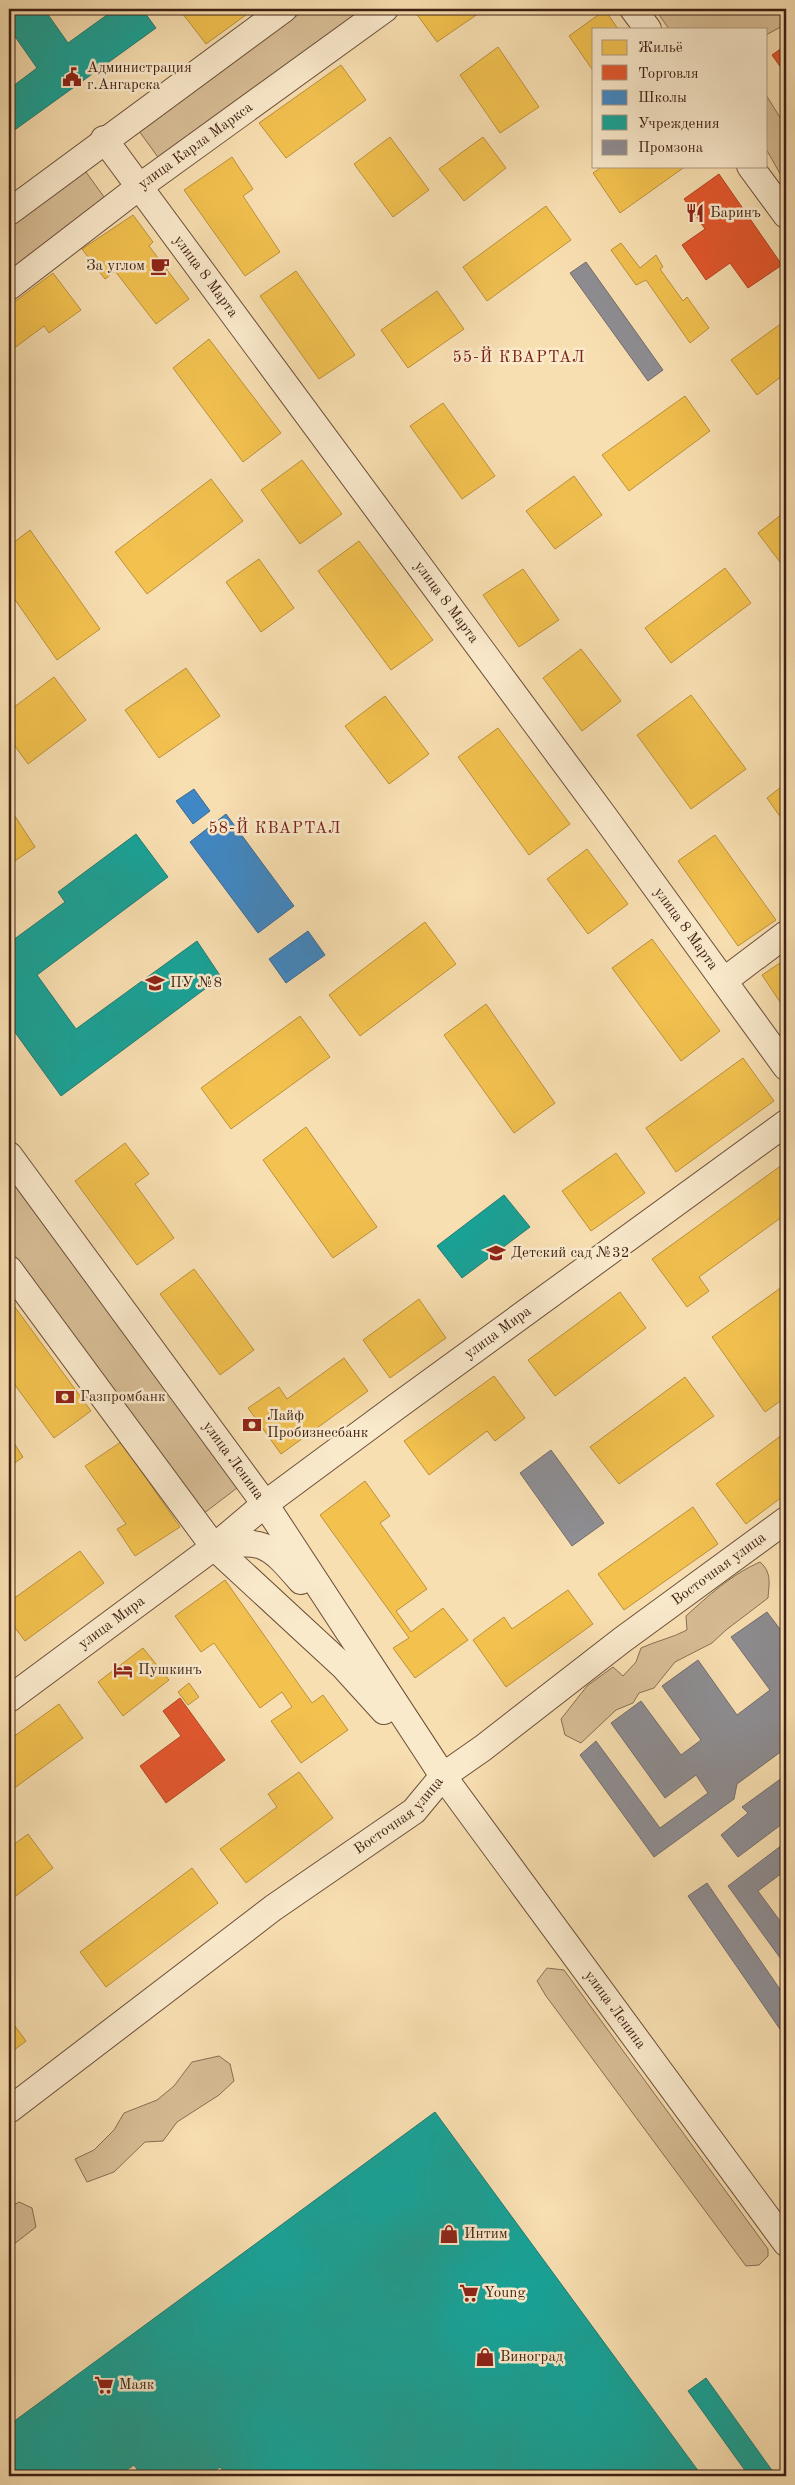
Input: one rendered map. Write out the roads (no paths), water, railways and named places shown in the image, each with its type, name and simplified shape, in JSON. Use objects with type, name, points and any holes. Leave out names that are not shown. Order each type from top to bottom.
[{"type":"street","points":[[9,212],[104,140],[284,9]]},
{"type":"street","name":"улица Карла Маркса","points":[[9,287],[139,187],[385,9]]},
{"type":"street","points":[[634,9],[647,28]]},
{"type":"street","name":"улица 8 Марта","points":[[104,140],[725,980],[786,1067]]},
{"type":"street","points":[[751,168],[786,215]]},
{"type":"street","points":[[725,980],[786,934]]},
{"type":"street","name":"улица Мира","points":[[9,1699],[214,1548],[265,1504],[786,1124]]},
{"type":"street","name":"улица Ленина","points":[[9,1155],[265,1504],[352,1640],[443,1776],[779,2217],[786,2243]]},
{"type":"street","name":"улица Ленина","points":[[9,1270],[214,1548],[344,1667],[443,1776]]},
{"type":"street","name":"Восточная улица","points":[[9,2110],[273,1908],[414,1811],[443,1776],[483,1748],[622,1640],[786,1520]]},
{"type":"street","name":"улица Мира","points":[[214,1548],[249,1542],[266,1548],[282,1560],[352,1640]]},
{"type":"place","name":"Администрация г.Ангарска","points":[[72,77]]},
{"type":"place","name":"Баринъ","points":[[695,213]]},
{"type":"place","name":"За углом","points":[[160,266]]},
{"type":"place","name":"ПУ №8","points":[[155,983]]},
{"type":"place","name":"Детский сад №32","points":[[496,1253]]},
{"type":"place","name":"Газпромбанк","points":[[65,1397]]},
{"type":"place","name":"Лайф Пробизнесбанк","points":[[252,1425]]},
{"type":"place","name":"Пушкинъ","points":[[123,1670]]},
{"type":"place","name":"Интим","points":[[449,2234]]},
{"type":"place","name":"Young","points":[[469,2293]]},
{"type":"place","name":"Виноград","points":[[485,2357]]},
{"type":"place","name":"Маяк","points":[[104,2385]]},
{"type":"district","name":"55-Й КВАРТАЛ","points":[[519,358]]},
{"type":"district","name":"58-Й КВАРТАЛ","points":[[275,829]]}]
